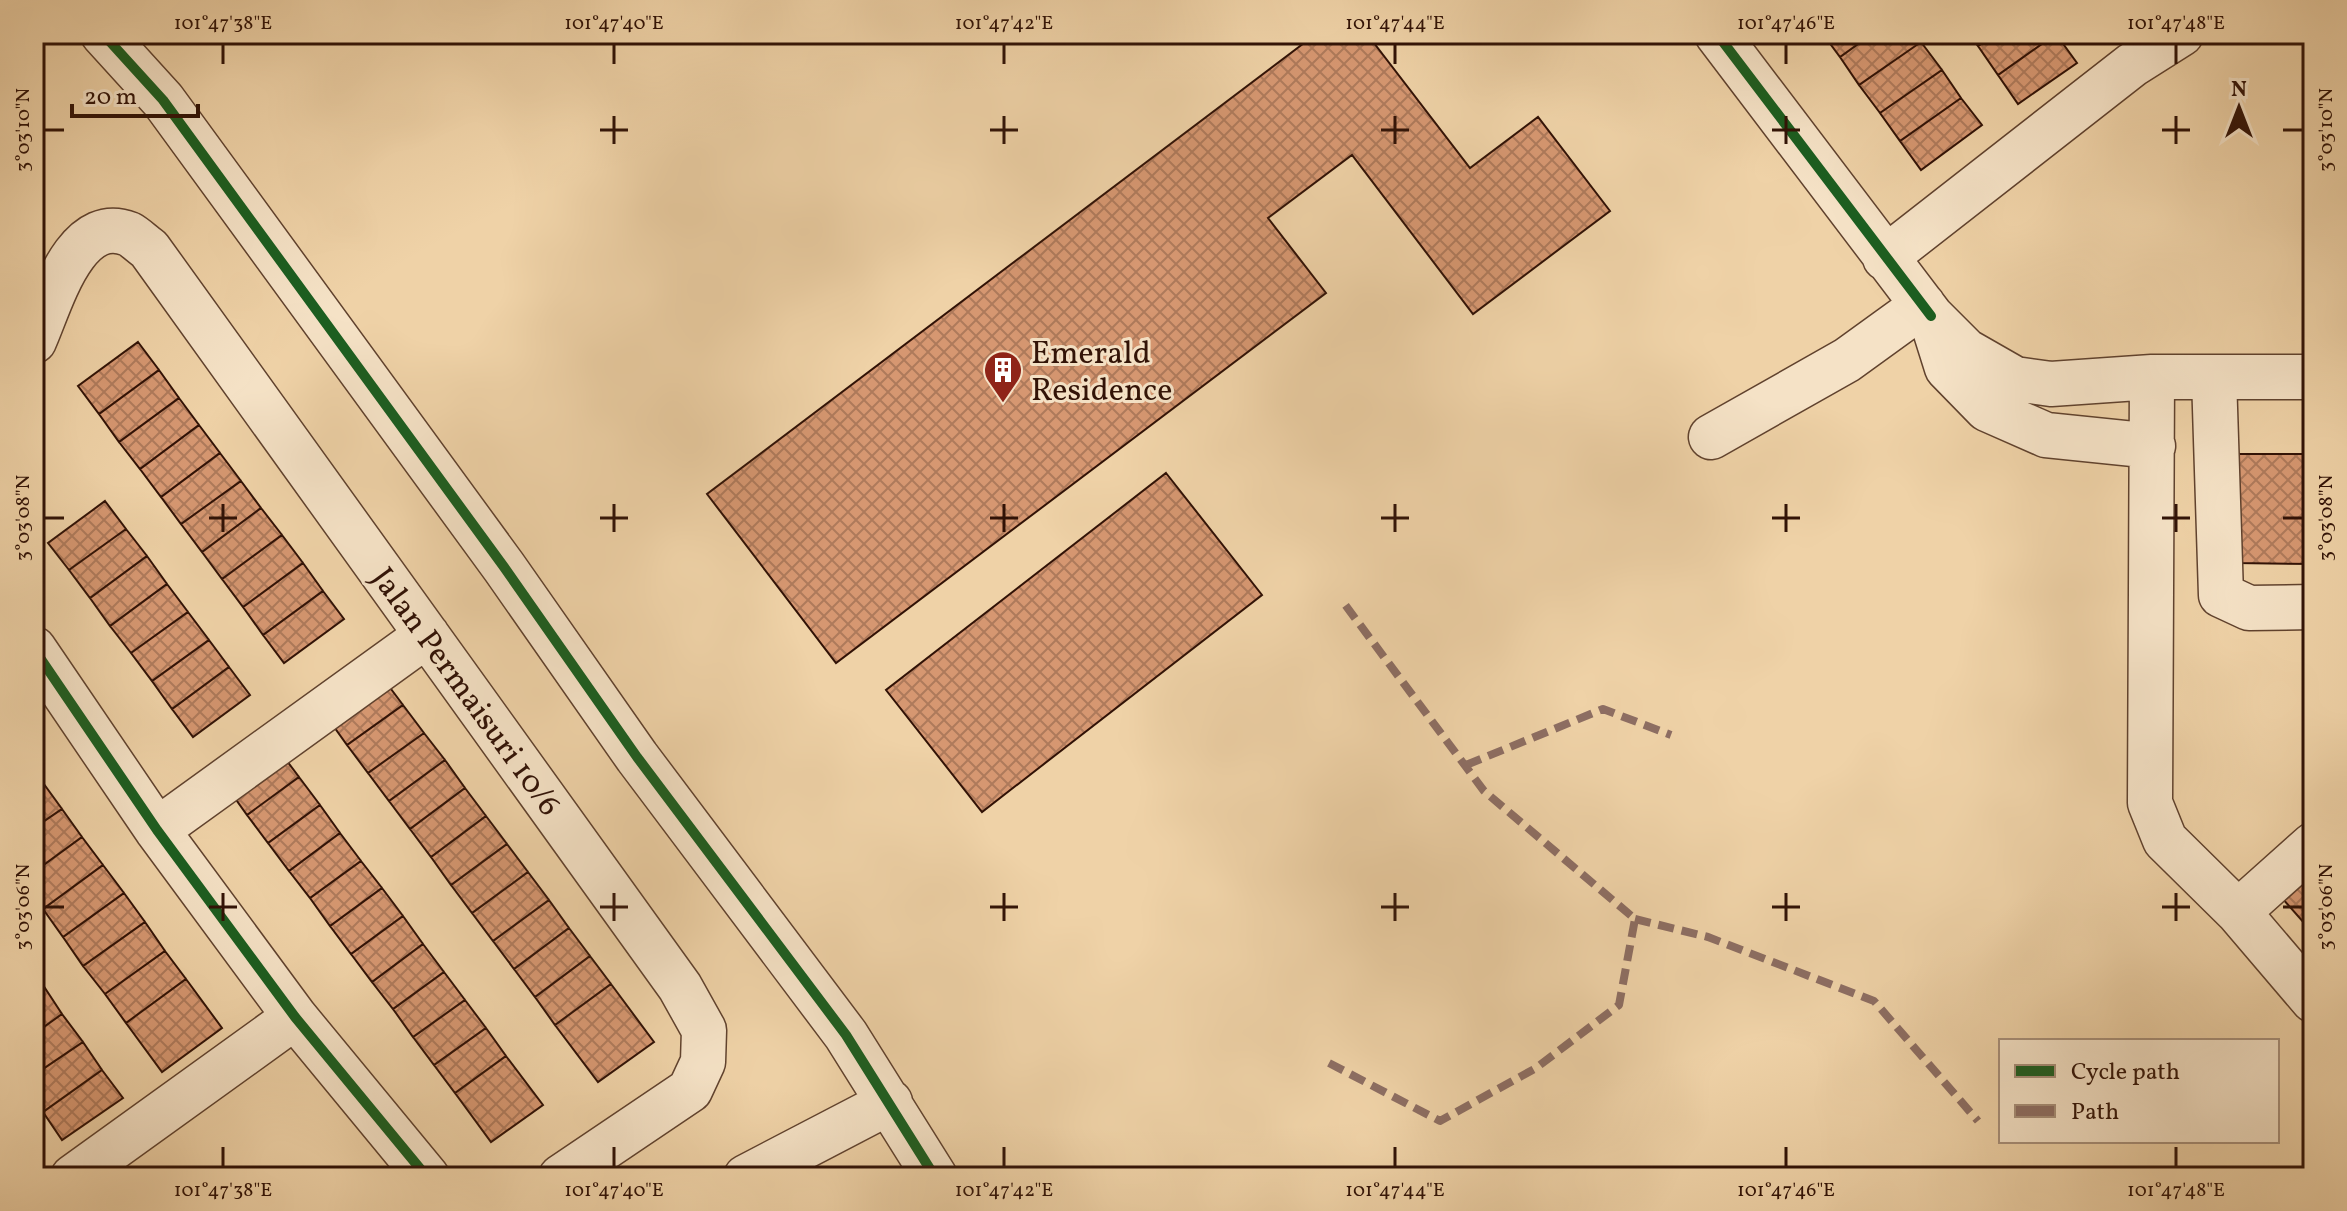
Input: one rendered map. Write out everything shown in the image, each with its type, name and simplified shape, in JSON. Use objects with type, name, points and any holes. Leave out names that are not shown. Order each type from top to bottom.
[{"type":"street","points":[[103,34],[163,100],[504,567],[637,757],[846,1035],[935,1177]]},
{"type":"street","points":[[1717,34],[1885,258],[1927,310],[1966,351],[2015,379],[2051,384],[2152,377],[2313,377]]},
{"type":"street","points":[[1885,258],[2121,50],[2181,34]]},
{"type":"street","name":"Jalan Permaisuri 10/6","points":[[34,341],[72,254],[87,239],[106,231],[128,234],[149,249],[680,987],[704,1030],[703,1062],[690,1090],[577,1167]]},
{"type":"street","points":[[1711,437],[1847,360],[1927,310]]},
{"type":"street","points":[[1927,310],[1947,368],[1987,409],[2046,435],[2153,446]]},
{"type":"street","points":[[2152,377],[2150,803],[2165,840],[2238,912],[2313,1000]]},
{"type":"street","points":[[2214,377],[2221,595],[2249,608],[2313,607]]},
{"type":"street","points":[[157,830],[427,635]]},
{"type":"street","points":[[34,649],[157,830],[295,1017],[427,1177]]},
{"type":"street","points":[[2238,912],[2313,845]]},
{"type":"street","points":[[73,1177],[295,1017]]},
{"type":"street","points":[[746,1177],[890,1102]]},
{"type":"building","name":"Emerald Residence","points":[[1316,34],[1367,34],[1470,168],[1538,117],[1610,211],[1473,314],[1352,155],[1268,218],[1326,293],[836,663],[707,494]]},
{"type":"building","points":[[1823,34],[1872,34],[1840,57]]},
{"type":"building","points":[[1872,34],[1916,34],[1921,42],[1859,85],[1840,57]]},
{"type":"building","points":[[1969,34],[1995,34],[1978,46]]},
{"type":"building","points":[[1995,34],[2056,34],[1998,75],[1978,46]]},
{"type":"building","points":[[2056,34],[2077,63],[2018,104],[1998,75]]},
{"type":"building","points":[[1921,42],[1942,70],[1880,113],[1859,85]]},
{"type":"building","points":[[1942,70],[1961,98],[1900,141],[1880,113]]},
{"type":"building","points":[[1961,98],[1982,125],[1921,170],[1900,141]]},
{"type":"building","points":[[138,342],[159,370],[99,414],[78,386]]},
{"type":"building","points":[[159,370],[179,398],[119,442],[99,414]]},
{"type":"building","points":[[179,398],[199,425],[140,469],[119,442]]},
{"type":"building","points":[[199,425],[220,453],[161,497],[140,469]]},
{"type":"building","points":[[220,453],[241,481],[181,524],[161,497]]},
{"type":"building","points":[[2236,454],[2313,454],[2313,564],[2236,563]]},
{"type":"building","points":[[1166,473],[1262,595],[982,812],[886,690]]},
{"type":"building","points":[[241,481],[261,508],[202,552],[181,524]]},
{"type":"building","points":[[105,501],[126,529],[69,570],[48,543]]},
{"type":"building","points":[[261,508],[282,535],[222,579],[202,552]]},
{"type":"building","points":[[126,529],[147,556],[90,598],[69,570]]},
{"type":"building","points":[[282,535],[303,563],[243,607],[222,579]]},
{"type":"building","points":[[147,556],[167,584],[110,626],[90,598]]},
{"type":"building","points":[[303,563],[323,591],[263,635],[243,607]]},
{"type":"building","points":[[167,584],[188,612],[131,653],[110,626]]},
{"type":"building","points":[[323,591],[344,619],[284,663],[263,635]]},
{"type":"building","points":[[188,612],[209,640],[152,681],[131,653]]},
{"type":"building","points":[[209,640],[229,667],[172,709],[152,681]]},
{"type":"building","points":[[229,667],[250,695],[193,737],[172,709]]},
{"type":"building","points":[[382,677],[403,705],[347,745],[327,717]]},
{"type":"building","points":[[403,705],[424,733],[368,773],[347,745]]},
{"type":"building","points":[[424,733],[445,760],[389,801],[368,773]]},
{"type":"building","points":[[278,749],[299,777],[247,815],[227,787]]},
{"type":"building","points":[[445,760],[465,788],[410,829],[389,801]]},
{"type":"building","points":[[299,777],[320,805],[268,843],[247,815]]},
{"type":"building","points":[[41,780],[62,809],[34,828],[34,785]]},
{"type":"building","points":[[465,788],[486,816],[431,857],[410,829]]},
{"type":"building","points":[[320,805],[340,833],[289,871],[268,843]]},
{"type":"building","points":[[62,809],[82,837],[34,872],[34,828]]},
{"type":"building","points":[[486,816],[507,844],[451,885],[431,857]]},
{"type":"building","points":[[340,833],[361,861],[310,898],[289,871]]},
{"type":"building","points":[[82,837],[103,865],[43,909],[34,897],[34,872]]},
{"type":"building","points":[[507,844],[528,872],[472,913],[451,885]]},
{"type":"building","points":[[361,861],[382,888],[330,926],[310,898]]},
{"type":"building","points":[[103,865],[124,893],[63,937],[43,909]]},
{"type":"building","points":[[528,872],[549,900],[493,941],[472,913]]},
{"type":"building","points":[[2313,873],[2313,933],[2282,898]]},
{"type":"building","points":[[382,888],[403,916],[351,954],[330,926]]},
{"type":"building","points":[[124,893],[145,922],[83,966],[63,937]]},
{"type":"building","points":[[549,900],[569,928],[514,969],[493,941]]},
{"type":"building","points":[[403,916],[423,944],[372,982],[351,954]]},
{"type":"building","points":[[145,922],[165,951],[105,994],[83,966]]},
{"type":"building","points":[[569,928],[590,956],[535,997],[514,969]]},
{"type":"building","points":[[423,944],[444,972],[393,1009],[372,982]]},
{"type":"building","points":[[165,951],[186,979],[126,1023],[105,994]]},
{"type":"building","points":[[590,956],[611,984],[555,1025],[535,997]]},
{"type":"building","points":[[444,972],[465,1000],[413,1037],[393,1009]]},
{"type":"building","points":[[34,973],[43,985],[34,991]]},
{"type":"building","points":[[186,979],[222,1028],[162,1072],[126,1023]]},
{"type":"building","points":[[611,984],[654,1042],[598,1082],[555,1025]]},
{"type":"building","points":[[43,985],[62,1014],[34,1034],[34,991]]},
{"type":"building","points":[[465,1000],[486,1028],[434,1065],[413,1037]]},
{"type":"building","points":[[62,1014],[83,1042],[34,1075],[34,1034]]},
{"type":"building","points":[[486,1028],[506,1056],[455,1093],[434,1065]]},
{"type":"building","points":[[83,1042],[102,1070],[43,1112],[34,1100],[34,1075]]},
{"type":"building","points":[[506,1056],[543,1105],[491,1142],[455,1093]]},
{"type":"building","points":[[102,1070],[123,1098],[62,1140],[43,1112]]},
{"type":"marked path","points":[[1329,1063],[1440,1121],[1536,1068],[1619,1005],[1635,919],[1484,791],[1343,602]]},
{"type":"marked path","points":[[1466,765],[1603,709],[1671,735]]},
{"type":"marked path","points":[[1635,919],[1708,937],[1874,1001],[1978,1121]]},
{"type":"cycle path","points":[[103,34],[163,100],[504,567],[637,757],[846,1035],[935,1177]]},
{"type":"cycle path","points":[[1717,34],[1931,316]]},
{"type":"cycle path","points":[[34,649],[157,830],[295,1017],[427,1177]]},
{"type":"place","name":"Emerald Residence","points":[[1003,404]]}]
